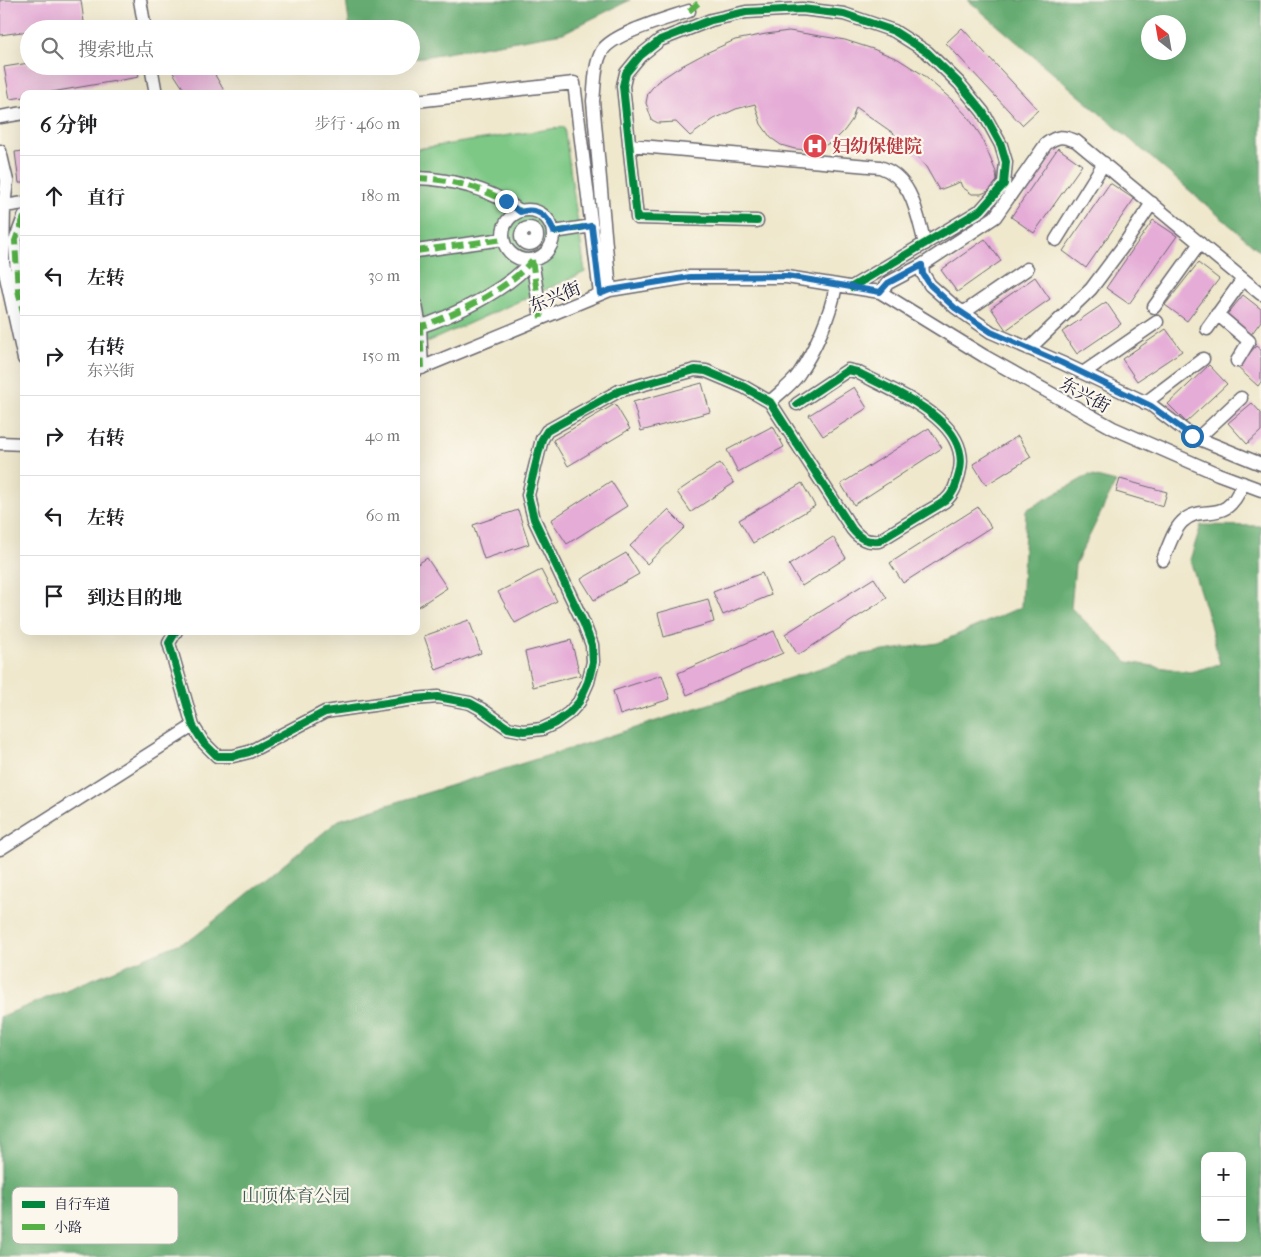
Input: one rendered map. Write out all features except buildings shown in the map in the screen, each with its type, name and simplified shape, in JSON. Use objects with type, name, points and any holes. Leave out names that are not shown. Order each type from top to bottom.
[{"type":"street","points":[[140,0],[143,20]]},
{"type":"street","points":[[757,221],[637,218],[623,86],[626,73],[640,56],[660,40],[711,20],[746,12],[802,9],[844,14],[894,31],[927,52],[959,83],[983,112],[1001,145],[1006,162],[1004,184],[981,210],[852,287]]},
{"type":"street","points":[[605,292],[594,101],[596,70],[602,50],[627,33],[690,11]]},
{"type":"street","points":[[153,75],[155,90]]},
{"type":"street","points":[[420,101],[574,83],[592,226],[605,292]]},
{"type":"street","points":[[0,117],[20,114]]},
{"type":"street","points":[[880,292],[888,283],[922,265],[995,218],[1046,144],[1054,138],[1065,137],[1076,141],[1104,163],[1261,294]]},
{"type":"street","points":[[629,145],[880,167],[890,170],[899,177],[914,201],[925,244]]},
{"type":"street","points":[[0,151],[7,181],[2,202],[3,263],[17,305],[20,328]]},
{"type":"street","points":[[1056,240],[1104,163]]},
{"type":"street","points":[[420,179],[461,184],[506,201],[520,212]]},
{"type":"street","points":[[2,202],[20,203]]},
{"type":"street","points":[[1029,349],[1091,289],[1122,249],[1152,203]]},
{"type":"street","points":[[528,210],[542,213],[551,224],[554,232],[552,245],[548,252],[532,260],[521,260],[514,256],[508,251],[503,239],[505,224],[510,218],[528,210]]},
{"type":"street","points":[[554,232],[592,226]]},
{"type":"street","points":[[20,228],[15,241],[17,305],[20,310]]},
{"type":"street","points":[[420,250],[503,239]]},
{"type":"street","points":[[1154,307],[1200,243]]},
{"type":"street","points":[[532,260],[541,318]]},
{"type":"street","points":[[420,327],[457,311],[495,290],[524,271],[532,260]]},
{"type":"street","points":[[922,265],[923,274],[930,285],[963,313],[991,332],[1145,403],[1198,438],[1261,464]]},
{"type":"street","points":[[963,313],[1027,269]]},
{"type":"street","name":"东兴街","points":[[420,369],[605,292],[690,277],[787,276],[880,292],[984,356],[1113,428],[1261,490]]},
{"type":"street","points":[[1207,329],[1243,279]]},
{"type":"street","points":[[770,402],[797,376],[810,354],[825,320],[836,285]]},
{"type":"street","points":[[1217,314],[1249,341],[1237,361]]},
{"type":"street","points":[[1083,373],[1157,322]]},
{"type":"street","points":[[1145,403],[1203,359]]},
{"type":"street","points":[[174,635],[169,643],[193,726],[203,742],[217,756],[233,756],[249,752],[325,712],[438,697],[470,703],[508,728],[524,731],[542,729],[569,714],[579,702],[588,682],[593,662],[592,645],[584,624],[534,519],[530,506],[528,495],[542,439],[547,431],[619,391],[695,370],[706,372],[744,387],[770,402],[852,529],[858,537],[868,542],[879,541],[945,500],[955,490],[960,469],[961,450],[941,420],[919,405],[857,372],[848,370],[798,404]]},
{"type":"street","points":[[1198,438],[1241,398]]},
{"type":"street","points":[[0,443],[20,444]]},
{"type":"street","points":[[1163,560],[1183,521],[1192,516],[1221,511],[1230,506],[1237,497],[1243,483]]},
{"type":"street","points":[[0,849],[193,726]]},
{"type":"green space","points":[[346,0],[630,0],[563,33],[420,57],[420,20],[349,20]]},
{"type":"green space","points":[[968,0],[1261,0],[1261,252]]},
{"type":"green space","points":[[564,127],[585,272],[420,345],[420,148]]},
{"type":"green space","name":"山顶体育公园","points":[[1089,475],[1116,482],[1075,565],[1071,608],[1128,662],[1190,672],[1220,664],[1209,620],[1190,560],[1201,525],[1261,526],[1261,1257],[0,1257],[0,1017],[193,938],[339,820],[585,744],[864,654],[938,643],[1021,607],[1026,510]]},
{"type":"marked path","points":[[689,11],[702,0]]},
{"type":"marked path","points":[[420,178],[443,180],[484,191],[509,203],[520,211]]},
{"type":"marked path","points":[[554,232],[592,226]]},
{"type":"marked path","points":[[20,228],[15,241],[20,299]]},
{"type":"marked path","points":[[420,250],[503,239]]},
{"type":"marked path","points":[[532,260],[541,318]]},
{"type":"marked path","points":[[420,327],[446,317],[479,301],[510,281],[532,260]]},
{"type":"marked path","points":[[420,327],[422,368]]},
{"type":"cycle path","points":[[757,221],[637,218],[623,86],[626,73],[640,56],[660,40],[711,20],[746,12],[802,9],[844,14],[894,31],[927,52],[959,83],[983,112],[1001,145],[1006,162],[1004,184],[981,210],[852,287]]},
{"type":"cycle path","points":[[174,635],[169,643],[193,726],[203,742],[217,756],[233,756],[249,752],[325,712],[438,697],[470,703],[508,728],[524,731],[542,729],[569,713],[579,702],[588,682],[593,662],[592,645],[584,624],[534,519],[528,495],[542,439],[547,431],[619,391],[695,370],[706,371],[744,387],[770,402],[852,529],[864,539],[879,541],[945,501],[953,492],[959,474],[960,455],[955,439],[943,424],[928,411],[909,399],[857,372],[848,370],[797,404]]},
{"type":"place","name":"妇幼保健院","points":[[815,146]]},
{"type":"route","points":[[506,201],[520,212],[528,210],[542,213],[551,224],[554,232],[592,226],[600,294],[610,290],[690,277],[787,276],[880,292],[888,283],[922,265],[923,274],[930,285],[955,308],[991,332],[1062,363],[1151,406],[1192,436]]}]
